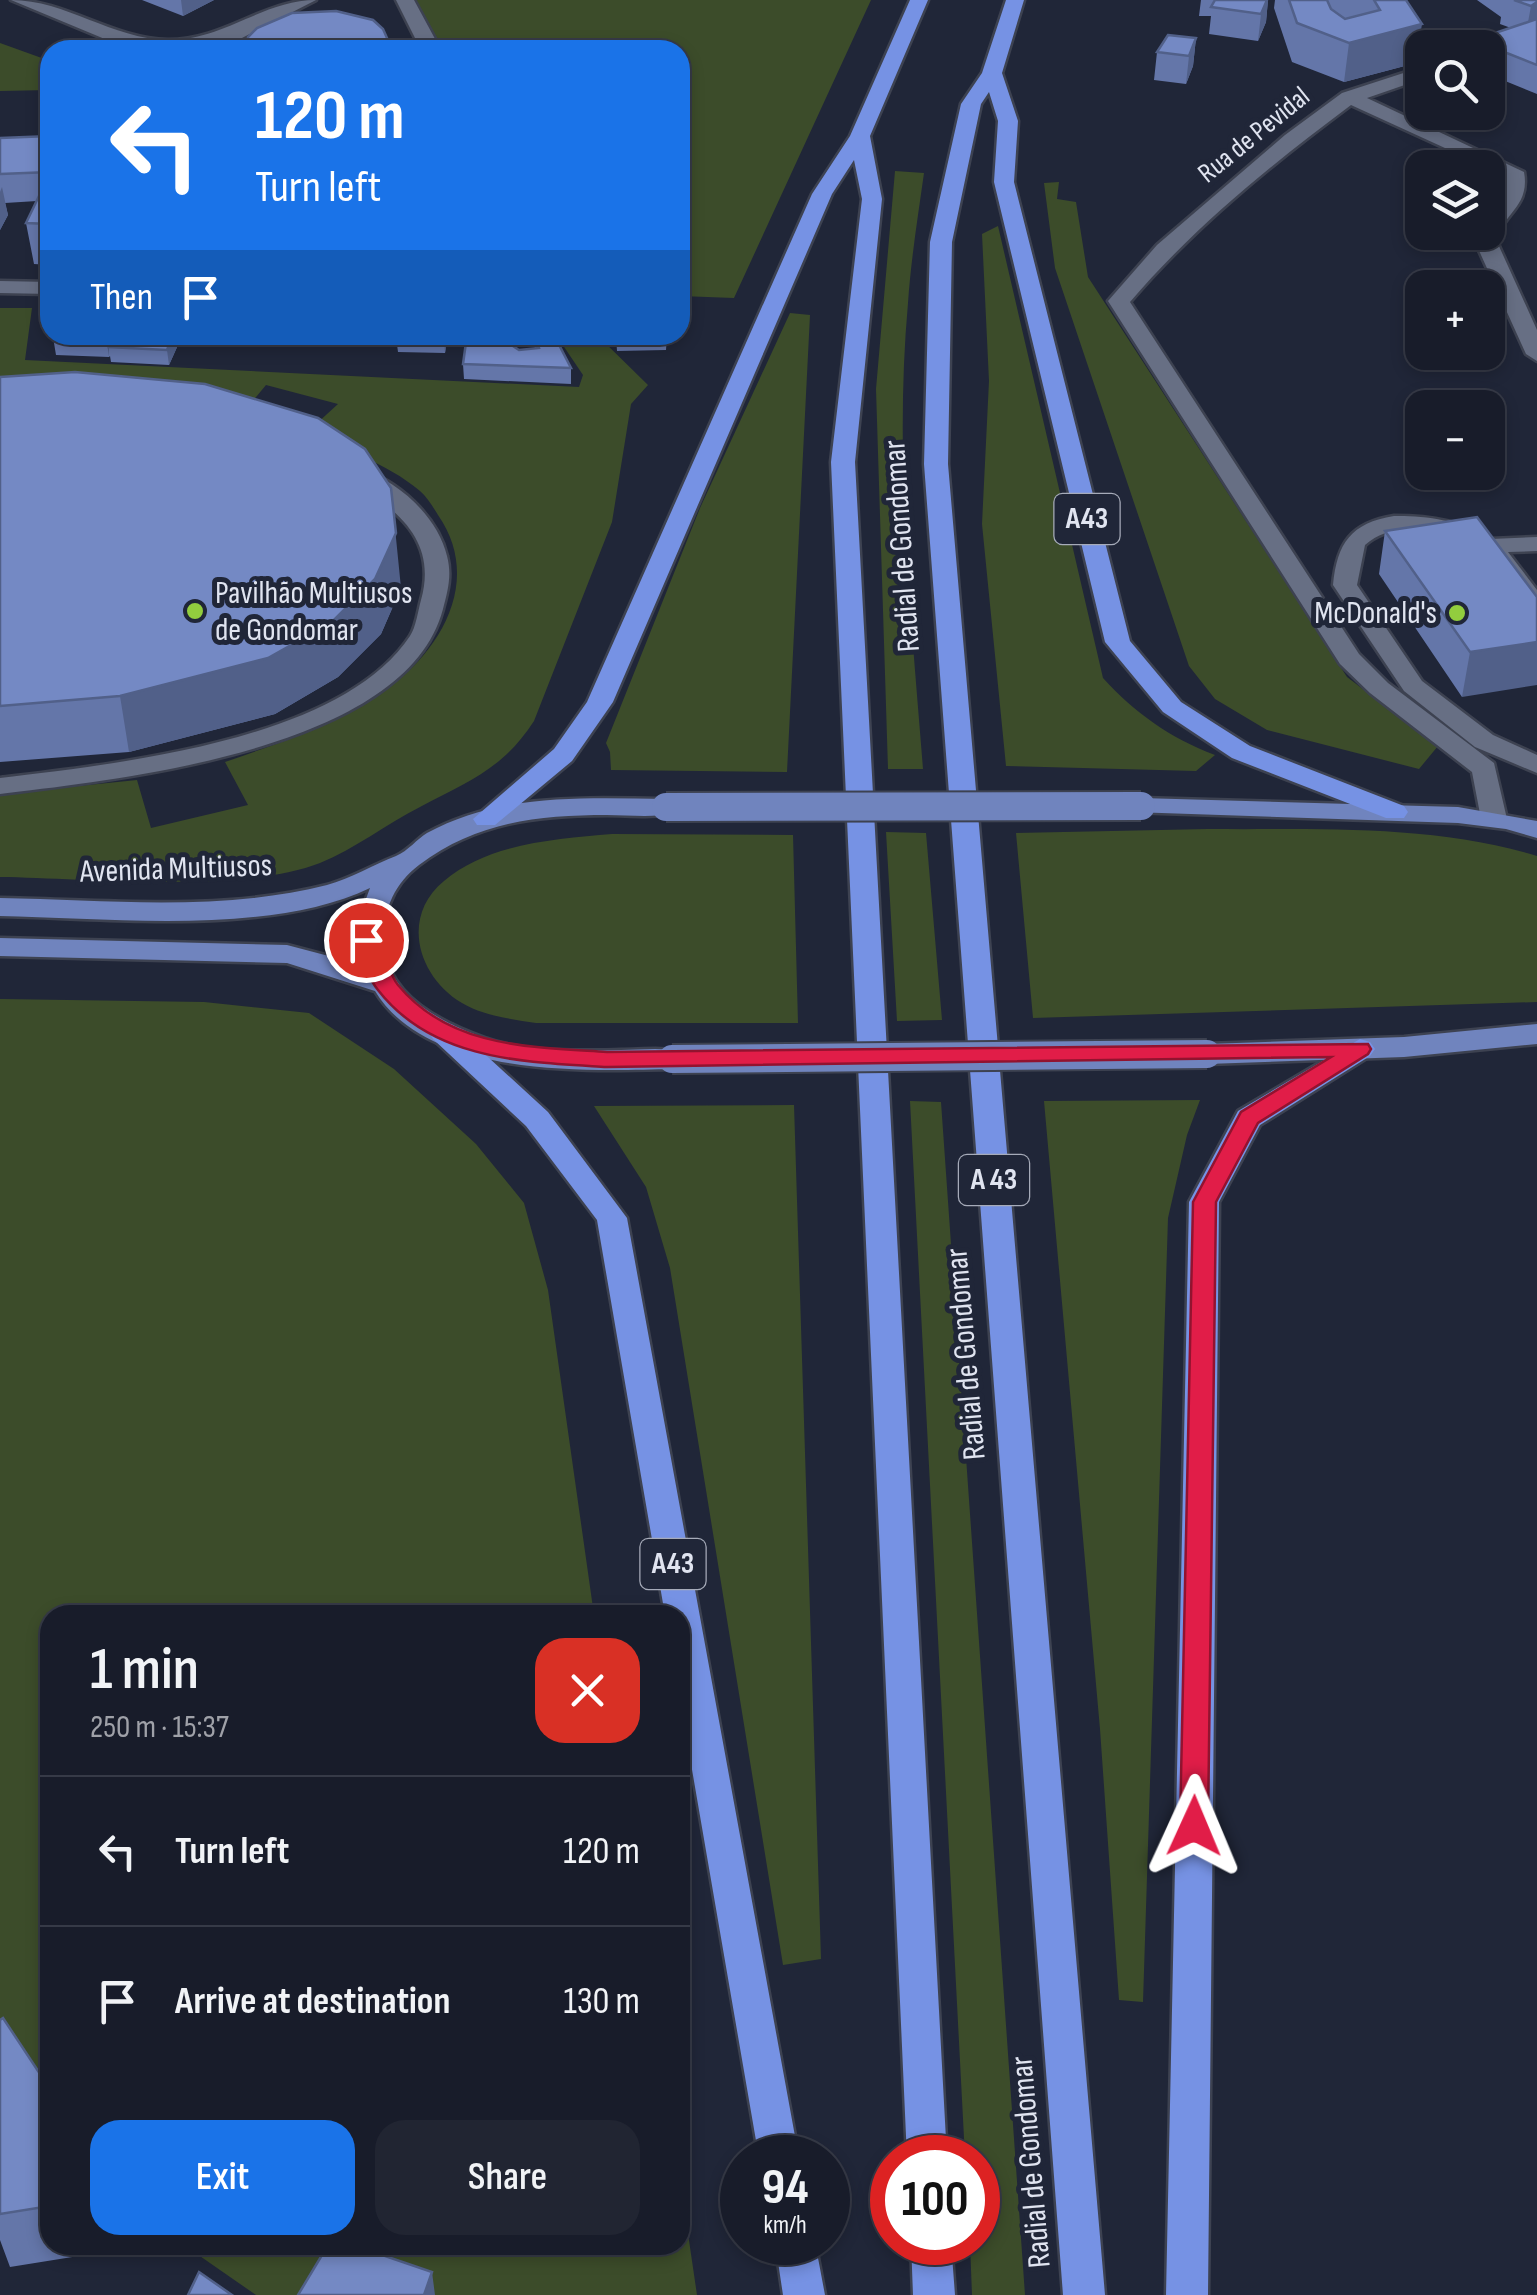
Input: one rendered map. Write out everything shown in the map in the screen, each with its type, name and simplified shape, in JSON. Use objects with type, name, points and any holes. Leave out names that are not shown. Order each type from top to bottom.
[{"type":"highway","points":[[486,819],[563,755],[600,702],[822,194],[860,136],[918,0]]},
{"type":"highway","name":"Radial de Gondomar","points":[[1015,0],[992,72],[971,104],[941,242],[936,464],[1084,2295]]},
{"type":"highway","name":"A43","points":[[992,72],[1008,121],[1004,182],[1118,642],[1172,708],[1242,752],[1395,812]]},
{"type":"highway","name":"Radial de Gondomar","points":[[860,136],[872,198],[843,462],[926,2135]]},
{"type":"highway","name":"A43","points":[[443,1032],[537,1119],[612,1218],[681,1605]]},
{"type":"highway","points":[[1187,2295],[1204,1202],[1249,1118],[1360,1049]]},
{"type":"highway","name":"A43","points":[[690,1657],[775,2135]]},
{"type":"highway","points":[[798,2265],[804,2295]]},
{"type":"highway","points":[[932,2265],[934,2295]]},
{"type":"main road","name":"Avenida Multiusos","points":[[0,907],[261,906],[340,890],[486,819],[538,812],[666,807],[1141,806],[1395,812],[1520,823]]},
{"type":"main road","points":[[405,858],[376,894],[368,916],[366,940],[385,984],[416,1016],[443,1032],[503,1053],[607,1060],[1207,1054],[1360,1049],[1537,1034]]},
{"type":"main road","points":[[0,946],[287,954],[385,984]]},
{"type":"street","points":[[20,0],[120,40]]},
{"type":"street","points":[[216,40],[307,0]]},
{"type":"street","points":[[405,0],[426,40]]},
{"type":"street","name":"Rua de Pevidal","points":[[1405,79],[1349,97],[1292,140],[1141,272],[1119,301],[1137,336],[1349,660],[1379,688],[1486,769],[1520,823]]},
{"type":"street","points":[[1349,97],[1514,172],[1526,186],[1505,212]]},
{"type":"street","points":[[1490,250],[1537,354]]},
{"type":"street","points":[[0,288],[40,288]]},
{"type":"street","points":[[0,786],[170,764],[224,750],[284,731],[348,702],[390,675],[420,642],[438,604],[438,566],[429,530],[398,500],[340,466]]},
{"type":"street","points":[[1537,544],[1482,542],[1430,524],[1380,527],[1358,536],[1345,585],[1412,686],[1484,741],[1537,765]]},
{"type":"street","points":[[1482,542],[1537,607]]},
{"type":"green space","points":[[409,0],[871,0],[734,298],[690,296],[690,40],[429,40]]},
{"type":"green space","points":[[0,43],[40,57],[40,90],[0,91]]},
{"type":"green space","points":[[895,171],[924,173],[909,287],[903,419],[909,594],[923,769],[888,769],[876,389]]},
{"type":"green space","points":[[1059,182],[1057,199],[1076,202],[1088,277],[1347,677],[1438,746],[1419,769],[1267,730],[1215,699],[1189,666],[1055,268],[1044,183]]},
{"type":"green space","points":[[998,226],[1103,678],[1154,723],[1215,755],[1196,771],[1006,766],[982,524],[989,381],[982,234]]},
{"type":"green space","points":[[0,308],[32,308],[25,360],[579,387],[583,375],[563,345],[607,345],[648,385],[631,404],[612,522],[534,721],[510,751],[469,781],[320,863],[287,873],[207,881],[0,877],[0,794],[137,780],[151,828],[248,805],[225,762],[353,711],[391,686],[427,651],[451,608],[456,586],[451,538],[427,499],[407,481],[350,452],[303,436],[338,404],[266,385],[247,408],[0,409]]},
{"type":"green space","points":[[790,313],[810,315],[787,772],[611,770],[606,743],[700,508]]},
{"type":"green space","points":[[1208,829],[1415,834],[1456,838],[1537,856],[1537,1002],[1033,1018],[1016,833]]},
{"type":"green space","points":[[886,832],[926,833],[942,1020],[897,1021]]},
{"type":"green space","points":[[612,834],[793,835],[798,1023],[536,1023],[470,1007],[434,978],[420,946],[419,929],[430,896],[444,881],[481,858],[502,851],[546,841]]},
{"type":"green space","points":[[0,999],[204,1002],[309,1013],[394,1069],[476,1144],[524,1203],[548,1290],[593,1605],[40,1605],[40,2145],[0,2118]]},
{"type":"green space","points":[[1200,1100],[1187,1135],[1168,1218],[1143,2002],[1119,2000],[1100,1729],[1044,1101]]},
{"type":"green space","points":[[910,1101],[941,1102],[1025,2295],[972,2295],[971,2265],[1000,2265],[1000,2135],[964,2135]]},
{"type":"green space","points":[[794,1105],[821,1959],[783,1965],[670,1268],[646,1187],[594,1106]]},
{"type":"green space","points":[[690,2247],[697,2295],[256,2295],[198,2255],[690,2255]]},
{"type":"building","points":[[1215,0],[1267,0],[1261,14],[1211,7]]},
{"type":"building","points":[[1289,0],[1327,0],[1331,9],[1345,19],[1380,10],[1374,0],[1406,0],[1422,24],[1349,43],[1297,23]]},
{"type":"building","points":[[1514,0],[1537,0],[1537,2],[1531,6]]},
{"type":"building","points":[[336,11],[373,20],[387,38],[248,40],[257,28],[292,13]]},
{"type":"building","points":[[1537,19],[1537,65],[1505,52],[1504,30]]},
{"type":"building","points":[[1168,35],[1196,38],[1189,56],[1157,52]]},
{"type":"building","points":[[40,136],[40,172],[0,174],[0,138]]},
{"type":"building","points":[[40,194],[40,224],[26,223]]},
{"type":"building","points":[[110,345],[169,345],[167,350]]},
{"type":"building","points":[[466,345],[512,345],[519,350],[559,345],[571,368],[463,364]]},
{"type":"building","name":"Pavilhão Multiusos de Gondomar","points":[[75,372],[205,384],[318,418],[365,449],[391,488],[396,533],[375,579],[332,622],[268,658],[120,696],[0,706],[0,377]]},
{"type":"building","points":[[1477,517],[1537,597],[1537,642],[1470,652],[1385,531]]},
{"type":"building","points":[[3,2018],[40,2074],[40,2208],[0,2214]]},
{"type":"building","points":[[322,2255],[382,2255],[432,2272],[424,2295],[298,2295]]},
{"type":"building","points":[[199,2272],[232,2295],[188,2295]]},
{"type":"place","name":"Pavilhão Multiusos de Gondomar","points":[[195,611]]},
{"type":"place","name":"McDonald's","points":[[1457,613]]},
{"type":"route","points":[[366,940],[373,963],[400,1003],[443,1032],[503,1053],[607,1060],[1360,1049],[1249,1118],[1204,1202],[1194,1826]]}]
